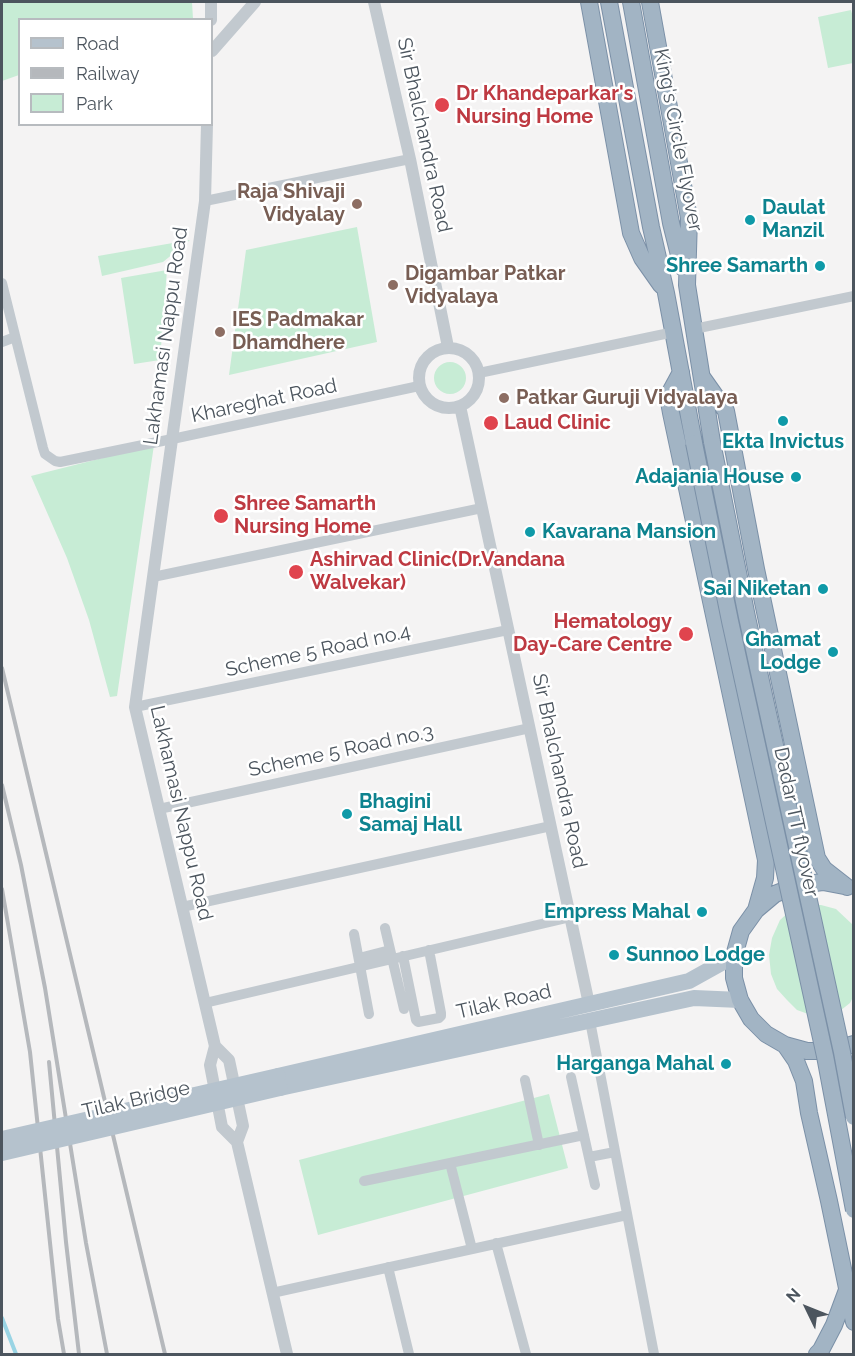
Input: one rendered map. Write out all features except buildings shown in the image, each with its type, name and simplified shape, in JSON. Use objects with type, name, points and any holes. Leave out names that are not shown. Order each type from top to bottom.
[{"type":"highway","points":[[589,2],[631,233],[642,258],[666,294]]},
{"type":"highway","points":[[609,2],[651,227],[666,294]]},
{"type":"highway","name":"King's Circle Flyover","points":[[631,2],[671,223],[687,285]]},
{"type":"highway","points":[[650,2],[689,218],[687,285]]},
{"type":"highway","name":"Dadar TT flyover","points":[[687,285],[712,442],[747,617],[854,1117]]},
{"type":"highway","name":"Dadar TT flyover","points":[[666,294],[730,621],[825,1056],[854,1210]]},
{"type":"highway","points":[[681,372],[668,396],[766,860],[765,878],[756,910]]},
{"type":"highway","points":[[702,377],[726,411],[797,771],[817,858],[824,868],[850,888]]},
{"type":"highway","points":[[850,888],[822,882],[798,885],[775,894],[756,910],[741,931],[734,956],[734,978],[740,1000],[751,1019],[766,1034],[785,1045],[807,1051],[830,1051],[854,1044]]},
{"type":"highway","points":[[785,1045],[796,1061],[804,1081],[854,1322]]},
{"type":"highway","points":[[829,1201],[854,1193]]},
{"type":"highway","points":[[817,1354],[834,1325],[847,1290]]},
{"type":"main road","name":"Tilak Road","points":[[279,1082],[590,1012],[689,981],[734,956]]},
{"type":"main road","name":"Tilak Road","points":[[590,1012],[694,998],[740,1000]]},
{"type":"main road","name":"Tilak Bridge","points":[[2,1139],[279,1082]]},
{"type":"main road","name":"Tilak Bridge","points":[[2,1153],[279,1082]]},
{"type":"street","points":[[211,18],[215,2]]},
{"type":"street","points":[[213,50],[255,2]]},
{"type":"street","name":"Sir Bhalchandra Road","points":[[374,2],[410,159],[448,347]]},
{"type":"street","name":"Lakhamasi Nappu Road","points":[[207,126],[204,201],[135,707],[215,1046],[210,1065],[222,1127],[237,1142],[287,1354]]},
{"type":"street","points":[[204,201],[410,159]]},
{"type":"street","name":"Khareghat Road","points":[[2,283],[43,448],[45,454],[55,461],[60,462],[172,439],[419,386]]},
{"type":"street","points":[[694,329],[854,296]]},
{"type":"street","points":[[479,372],[674,332]]},
{"type":"street","points":[[2,342],[15,337]]},
{"type":"street","points":[[448,347],[465,351],[473,358],[479,372],[479,383],[470,400],[460,406],[450,408],[439,407],[430,402],[419,386],[422,364],[438,349],[448,347]]},
{"type":"street","name":"Sir Bhalchandra Road","points":[[460,406],[571,917],[654,1354]]},
{"type":"street","points":[[153,577],[482,508]]},
{"type":"street","name":"Scheme 5 Road no.4","points":[[135,707],[508,630]]},
{"type":"street","name":"Scheme 5 Road no.3","points":[[159,809],[530,728]]},
{"type":"street","points":[[182,907],[551,826]]},
{"type":"street","points":[[205,1003],[360,962],[429,950],[571,917]]},
{"type":"street","points":[[385,928],[418,1022],[441,1016],[429,950]]},
{"type":"street","points":[[354,934],[369,1014]]},
{"type":"street","points":[[395,955],[404,1009]]},
{"type":"street","points":[[215,1046],[229,1060],[243,1126],[237,1142]]},
{"type":"street","points":[[572,1077],[595,1185]]},
{"type":"street","points":[[525,1080],[539,1145]]},
{"type":"street","points":[[364,1181],[584,1135]]},
{"type":"street","points":[[589,1157],[615,1152]]},
{"type":"street","points":[[450,1163],[472,1249]]},
{"type":"street","points":[[272,1293],[627,1215]]},
{"type":"street","points":[[496,1244],[526,1354]]},
{"type":"street","points":[[388,1267],[409,1354]]},
{"type":"green space","points":[[2,2],[192,2],[193,18],[18,18],[18,75],[2,81]]},
{"type":"green space","points":[[851,10],[854,21],[853,63],[828,68],[818,17]]},
{"type":"green space","points":[[357,227],[377,342],[229,375],[246,250]]},
{"type":"green space","points":[[190,240],[163,262],[102,276],[98,256]]},
{"type":"green space","points":[[167,270],[160,360],[134,364],[121,278]]},
{"type":"green space","points":[[450,362],[461,367],[466,378],[461,389],[450,394],[439,389],[434,378],[439,367]]},
{"type":"green space","points":[[154,445],[117,696],[110,697],[89,620],[67,558],[31,476]]},
{"type":"green space","points":[[805,905],[821,905],[836,909],[853,925],[853,997],[850,1003],[836,1014],[811,1015],[797,1010],[777,989],[771,974],[769,955],[772,938],[780,920],[791,910]]},
{"type":"green space","points":[[549,1094],[568,1168],[318,1235],[299,1160]]},
{"type":"waterway","points":[[2,1318],[16,1354]]},
{"type":"railway","points":[[2,668],[165,1354]]},
{"type":"railway","points":[[2,785],[21,865],[45,988],[86,1243],[107,1354]]},
{"type":"railway","points":[[2,889],[30,1052],[58,1319],[64,1354]]},
{"type":"railway","points":[[49,1062],[79,1354]]},
{"type":"place","name":"Dr Khandeparkar's Nursing Home","points":[[442,105]]},
{"type":"place","name":"Raja Shivaji Vidyalay","points":[[357,204]]},
{"type":"place","name":"Daulat Manzil","points":[[750,220]]},
{"type":"place","name":"Shree Samarth","points":[[820,266]]},
{"type":"place","name":"Digambar Patkar Vidyalaya","points":[[393,285]]},
{"type":"place","name":"IES Padmakar Dhamdhere","points":[[220,332]]},
{"type":"place","name":"Patkar Guruji Vidyalaya","points":[[504,398]]},
{"type":"place","name":"Ekta Invictus","points":[[783,421]]},
{"type":"place","name":"Laud Clinic","points":[[491,423]]},
{"type":"place","name":"Adajania House","points":[[796,477]]},
{"type":"place","name":"Shree Samarth Nursing Home","points":[[221,516]]},
{"type":"place","name":"Kavarana Mansion","points":[[530,532]]},
{"type":"place","name":"Ashirvad Clinic(Dr.Vandana Walvekar)","points":[[296,572]]},
{"type":"place","name":"Sai Niketan","points":[[823,589]]},
{"type":"place","name":"Hematology Day-Care Centre","points":[[686,634]]},
{"type":"place","name":"Ghamat Lodge","points":[[833,652]]},
{"type":"place","name":"Bhagini Samaj Hall","points":[[347,814]]},
{"type":"place","name":"Empress Mahal","points":[[702,912]]},
{"type":"place","name":"Sunnoo Lodge","points":[[614,955]]},
{"type":"place","name":"Harganga Mahal","points":[[726,1064]]}]
